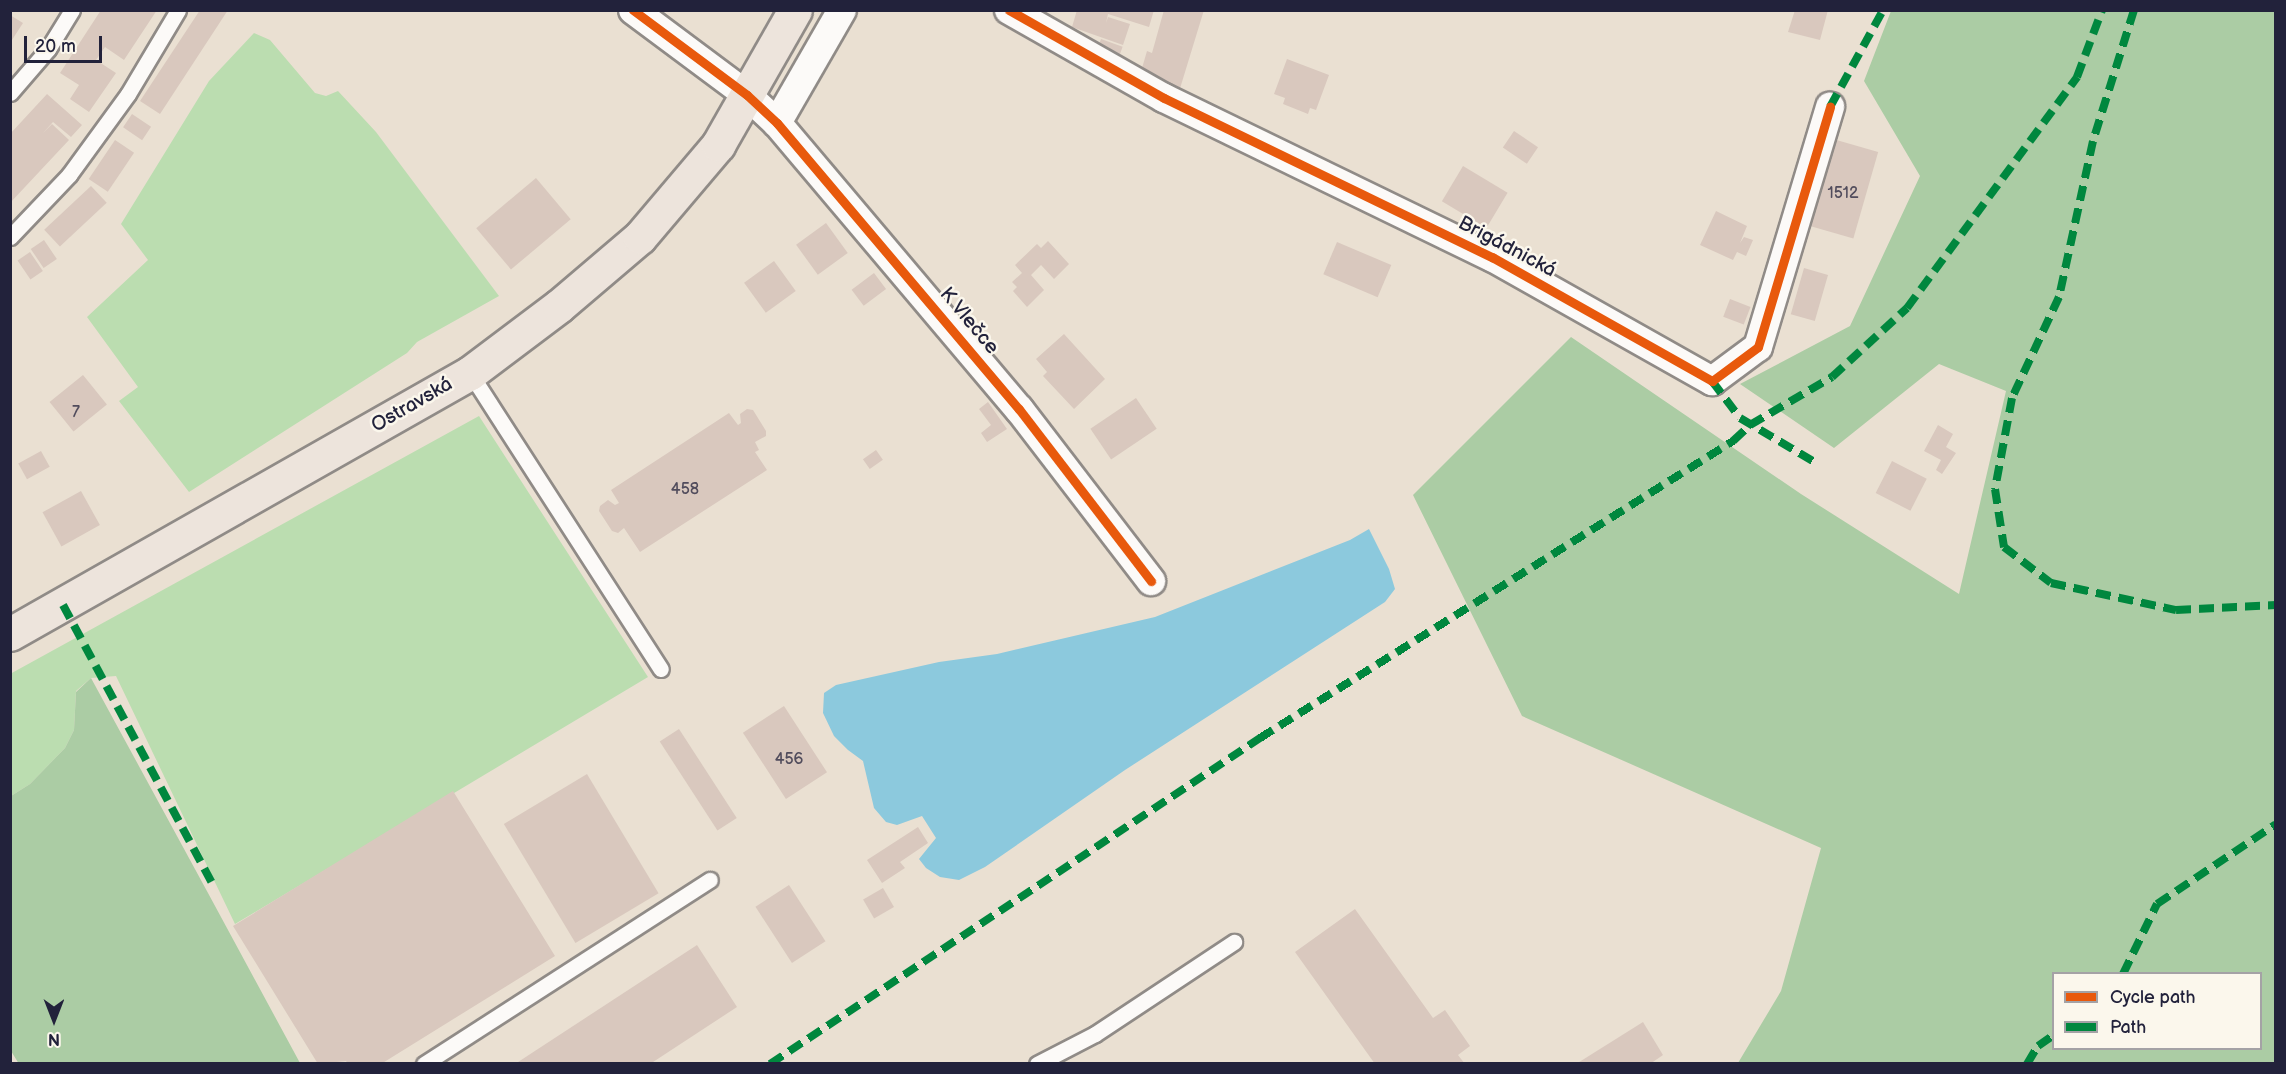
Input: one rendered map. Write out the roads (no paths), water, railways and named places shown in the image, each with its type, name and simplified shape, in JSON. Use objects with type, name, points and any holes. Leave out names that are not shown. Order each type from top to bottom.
[{"type":"main road","name":"Ostravská","points":[[13,626],[470,373],[559,306],[640,237],[718,145],[795,10]]},
{"type":"street","points":[[633,10],[747,95]]},
{"type":"street","points":[[777,123],[842,10]]},
{"type":"street","name":"Brigádnická","points":[[1009,10],[1164,98],[1492,257],[1712,381],[1758,347],[1830,107]]},
{"type":"street","name":"K Vlečce","points":[[747,95],[777,123],[1019,409],[1151,581]]},
{"type":"lane","points":[[10,93],[48,49],[72,10]]},
{"type":"lane","points":[[10,237],[69,175],[128,94],[178,10]]},
{"type":"lane","points":[[470,373],[662,669]]},
{"type":"lane","points":[[424,1064],[710,880]]},
{"type":"lane","points":[[1037,1064],[1095,1034],[1234,942]]},
{"type":"water","points":[[1369,529],[1389,569],[1395,589],[1385,602],[1125,770],[985,867],[959,880],[940,877],[926,868],[919,859],[936,838],[922,816],[897,825],[886,822],[874,808],[863,761],[834,736],[823,713],[824,693],[836,685],[939,662],[997,654],[1155,617],[1350,540]]}]
